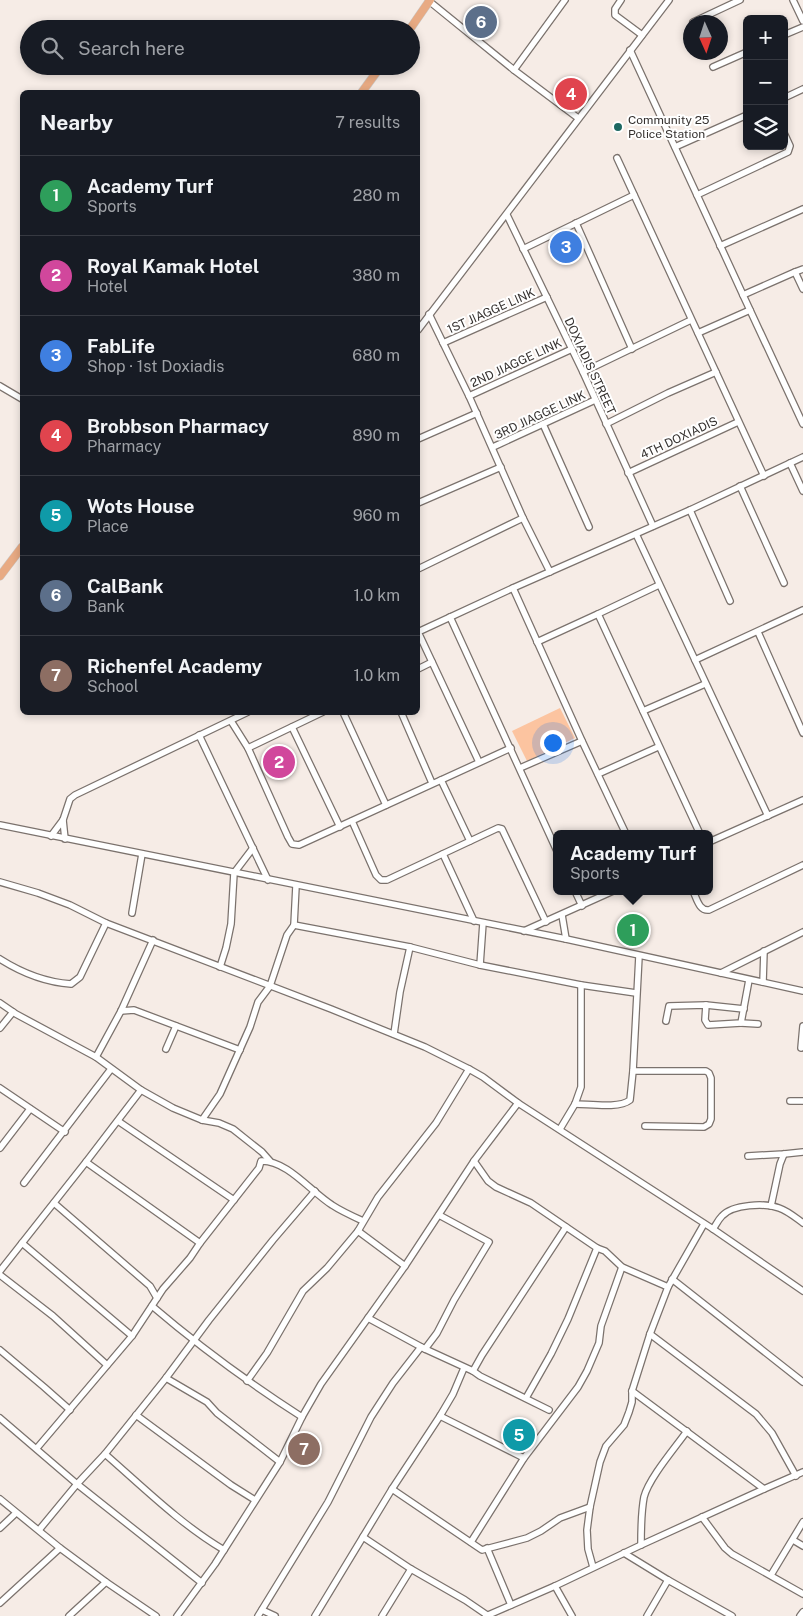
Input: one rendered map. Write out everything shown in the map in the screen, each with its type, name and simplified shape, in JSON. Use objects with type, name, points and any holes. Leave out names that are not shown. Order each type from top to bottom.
[{"type":"highway","points":[[416,20],[430,0]]},
{"type":"highway","points":[[363,90],[374,75]]},
{"type":"highway","points":[[0,576],[20,550]]},
{"type":"street","points":[[430,0],[514,70],[578,118]]},
{"type":"street","points":[[514,70],[565,0]]},
{"type":"street","points":[[621,0],[615,9],[615,15],[642,36]]},
{"type":"street","points":[[420,327],[669,0]]},
{"type":"street","points":[[707,15],[740,0]]},
{"type":"street","points":[[793,0],[803,22]]},
{"type":"street","points":[[788,33],[803,27]]},
{"type":"street","points":[[630,50],[803,424]]},
{"type":"street","points":[[713,67],[743,54]]},
{"type":"street","points":[[788,96],[803,89]]},
{"type":"street","points":[[675,147],[743,117]]},
{"type":"street","points":[[697,196],[788,152],[790,146],[788,142]]},
{"type":"street","points":[[617,158],[764,476]]},
{"type":"street","points":[[523,249],[634,195]]},
{"type":"street","points":[[720,246],[803,209]]},
{"type":"street","name":"DOXIADIS STREET","points":[[507,214],[583,372],[653,526]]},
{"type":"street","points":[[576,223],[632,349]]},
{"type":"street","points":[[743,295],[803,269]]},
{"type":"street","points":[[795,272],[803,288]]},
{"type":"street","name":"1ST JIAGGE LINK","points":[[443,343],[547,297]]},
{"type":"street","points":[[698,333],[750,310]]},
{"type":"street","points":[[430,314],[493,447],[523,518],[550,572]]},
{"type":"street","points":[[583,372],[691,320]]},
{"type":"street","name":"2ND JIAGGE LINK","points":[[469,396],[572,349]]},
{"type":"street","points":[[606,424],[668,393],[716,372]]},
{"type":"street","points":[[0,386],[20,398]]},
{"type":"street","name":"3RD JIAGGE LINK","points":[[493,447],[595,400]]},
{"type":"street","points":[[420,439],[477,413]]},
{"type":"street","name":"4TH DOXIADIS","points":[[628,473],[738,422]]},
{"type":"street","points":[[542,424],[589,527]]},
{"type":"street","points":[[420,631],[803,457]]},
{"type":"street","points":[[790,463],[803,491]]},
{"type":"street","points":[[420,502],[501,467]]},
{"type":"street","points":[[740,486],[784,583]]},
{"type":"street","points":[[690,510],[730,601]]},
{"type":"street","points":[[420,568],[523,518]]},
{"type":"street","points":[[636,534],[768,816]]},
{"type":"street","points":[[537,642],[659,585]]},
{"type":"street","points":[[513,588],[624,830]]},
{"type":"street","points":[[695,660],[803,610]]},
{"type":"street","points":[[598,614],[698,830]]},
{"type":"street","points":[[450,617],[553,842]]},
{"type":"street","points":[[758,632],[803,733]]},
{"type":"street","points":[[420,636],[479,762]]},
{"type":"street","points":[[420,668],[432,662]]},
{"type":"street","points":[[643,711],[705,684]]},
{"type":"street","points":[[51,836],[62,820],[70,799],[75,795],[242,715]]},
{"type":"street","points":[[248,748],[317,715]]},
{"type":"street","points":[[344,715],[386,805]]},
{"type":"street","points":[[402,715],[432,783]]},
{"type":"street","points":[[231,721],[248,748],[288,837],[292,844],[299,845],[511,748]]},
{"type":"street","points":[[292,727],[340,827]]},
{"type":"street","points":[[199,735],[268,880]]},
{"type":"street","points":[[520,768],[582,741]]},
{"type":"street","points":[[598,774],[658,747]]},
{"type":"street","points":[[441,780],[470,841]]},
{"type":"street","points":[[713,840],[803,800]]},
{"type":"street","points":[[62,820],[65,839]]},
{"type":"street","points":[[352,821],[376,875],[381,880],[387,880],[498,828],[502,829],[546,922]]},
{"type":"street","points":[[0,825],[566,939],[803,991]]},
{"type":"street","points":[[220,967],[226,948],[230,924],[234,873],[253,848]]},
{"type":"street","points":[[132,913],[142,854]]},
{"type":"street","points":[[443,854],[474,922]]},
{"type":"street","points":[[695,895],[701,908],[709,910],[803,865]]},
{"type":"street","points":[[0,882],[38,892],[106,923],[394,1034],[469,1069],[518,1103],[713,1229],[803,1291]]},
{"type":"street","points":[[202,1120],[220,1094],[250,1027],[258,1002],[270,986],[287,935],[294,925],[296,886]]},
{"type":"street","points":[[577,895],[582,906]]},
{"type":"street","points":[[524,931],[605,895]]},
{"type":"street","points":[[562,915],[566,939]]},
{"type":"street","points":[[0,959],[34,977],[56,983],[71,984],[80,977],[106,923]]},
{"type":"street","points":[[480,965],[483,923]]},
{"type":"street","points":[[294,925],[410,947],[480,965],[581,985],[636,993]]},
{"type":"street","points":[[721,973],[803,932]]},
{"type":"street","points":[[96,1057],[126,1001],[153,940]]},
{"type":"street","points":[[394,1034],[400,992],[410,947]]},
{"type":"street","points":[[763,982],[764,951]]},
{"type":"street","points":[[575,1104],[610,1105],[630,1100],[639,956]]},
{"type":"street","points":[[741,1023],[749,980]]},
{"type":"street","points":[[560,1129],[575,1104],[581,1088],[581,985]]},
{"type":"street","points":[[126,1001],[134,1010]]},
{"type":"street","points":[[0,1003],[12,1012],[96,1057],[141,1090],[173,1108],[202,1120],[219,1123],[234,1129],[270,1161],[302,1180],[331,1205],[363,1221]]},
{"type":"street","points":[[666,1021],[669,1006],[706,1005],[744,1008]]},
{"type":"street","points":[[706,1005],[708,1025],[758,1024]]},
{"type":"street","points":[[121,1011],[134,1010],[240,1050]]},
{"type":"street","points":[[0,1028],[12,1012]]},
{"type":"street","points":[[166,1049],[176,1026]]},
{"type":"street","points":[[800,1048],[803,1026]]},
{"type":"street","points":[[24,1183],[65,1132],[111,1069]]},
{"type":"street","points":[[247,1381],[267,1353],[303,1292],[358,1231],[378,1197],[436,1123],[469,1069]]},
{"type":"street","points":[[633,1071],[706,1070],[710,1073],[711,1120],[709,1124],[704,1127],[645,1126]]},
{"type":"street","points":[[0,1088],[65,1132]]},
{"type":"street","points":[[0,1271],[141,1090]]},
{"type":"street","points":[[790,1101],[803,1102]]},
{"type":"street","points":[[177,1616],[202,1583],[280,1462],[302,1417],[326,1377],[405,1266],[474,1161],[518,1103]]},
{"type":"street","points":[[0,1148],[30,1110]]},
{"type":"street","points":[[118,1121],[234,1200]]},
{"type":"street","points":[[37,1448],[132,1336],[163,1289],[190,1258],[259,1168],[261,1161],[257,1149]]},
{"type":"street","points":[[748,1156],[803,1152]]},
{"type":"street","points":[[772,1206],[778,1173],[784,1154]]},
{"type":"street","points":[[261,1161],[270,1161]]},
{"type":"street","points":[[474,1161],[488,1181],[496,1187],[531,1203],[597,1248],[605,1251],[622,1267],[668,1287]]},
{"type":"street","points":[[86,1162],[200,1243]]},
{"type":"street","points":[[39,1530],[105,1454],[273,1240],[315,1191]]},
{"type":"street","points":[[54,1203],[150,1286],[157,1298]]},
{"type":"street","points":[[713,1229],[722,1215],[732,1209],[743,1206],[772,1206],[781,1208],[803,1223]]},
{"type":"street","points":[[258,1616],[328,1502],[371,1418],[393,1383],[436,1333],[489,1242],[439,1215]]},
{"type":"street","points":[[593,1567],[587,1538],[590,1507],[603,1454],[606,1446],[624,1425],[650,1334],[668,1287],[704,1224]]},
{"type":"street","points":[[472,1371],[566,1227]]},
{"type":"street","points":[[358,1231],[405,1266]]},
{"type":"street","points":[[22,1243],[132,1336]]},
{"type":"street","points":[[526,1398],[568,1319],[597,1248]]},
{"type":"street","points":[[471,1542],[524,1458],[578,1387],[587,1371],[599,1342],[601,1326],[622,1267]]},
{"type":"street","points":[[0,1275],[53,1316],[107,1366]]},
{"type":"street","points":[[672,1279],[803,1382]]},
{"type":"street","points":[[150,1286],[163,1289]]},
{"type":"street","points":[[152,1306],[193,1341],[247,1381],[302,1417]]},
{"type":"street","points":[[368,1318],[423,1348],[549,1410]]},
{"type":"street","points":[[650,1334],[756,1414],[772,1433],[796,1476]]},
{"type":"street","points":[[0,1350],[70,1410]]},
{"type":"street","points":[[315,1616],[392,1489],[440,1416],[453,1394],[464,1368]]},
{"type":"street","points":[[166,1378],[207,1402],[218,1413],[280,1462]]},
{"type":"street","points":[[632,1392],[764,1489]]},
{"type":"street","points":[[136,1415],[231,1485],[255,1500]]},
{"type":"street","points":[[440,1416],[524,1458]]},
{"type":"street","points":[[0,1418],[77,1484],[202,1583]]},
{"type":"street","points":[[641,1545],[644,1495],[686,1431]]},
{"type":"street","points":[[105,1454],[190,1528],[224,1550]]},
{"type":"street","points":[[363,1537],[465,1600],[486,1616],[803,1472]]},
{"type":"street","points":[[392,1489],[482,1550],[526,1538],[569,1514],[590,1507]]},
{"type":"street","points":[[0,1499],[60,1548],[156,1616]]},
{"type":"street","points":[[0,1528],[16,1513]]},
{"type":"street","points":[[702,1517],[725,1548],[732,1554],[803,1594]]},
{"type":"street","points":[[771,1575],[803,1522]]},
{"type":"street","points":[[793,1540],[803,1546]]},
{"type":"street","points":[[0,1603],[60,1548]]},
{"type":"street","points":[[487,1548],[511,1605]]},
{"type":"street","points":[[624,1553],[732,1616]]},
{"type":"street","points":[[382,1616],[412,1569]]},
{"type":"street","points":[[647,1616],[668,1580]]},
{"type":"street","points":[[69,1616],[106,1582]]},
{"type":"street","points":[[555,1586],[572,1616]]},
{"type":"street","points":[[262,1610],[274,1616]]},
{"type":"street","points":[[142,1616],[147,1611]]},
{"type":"street","points":[[800,1616],[803,1612]]},
{"type":"shaded area","points":[[560,708],[575,738],[527,761],[512,731]]},
{"type":"place","name":"CalBank","points":[[481,22]]},
{"type":"place","name":"Brobbson Pharmacy","points":[[571,94]]},
{"type":"place","name":"Community 25 Police Station","points":[[618,127]]},
{"type":"place","name":"FabLife","points":[[566,247]]},
{"type":"place","name":"Royal Kamak Hotel","points":[[279,762]]},
{"type":"place","name":"Academy Turf","points":[[633,930]]},
{"type":"place","name":"Wots House","points":[[519,1435]]},
{"type":"place","name":"Richenfel Academy","points":[[304,1449]]}]
